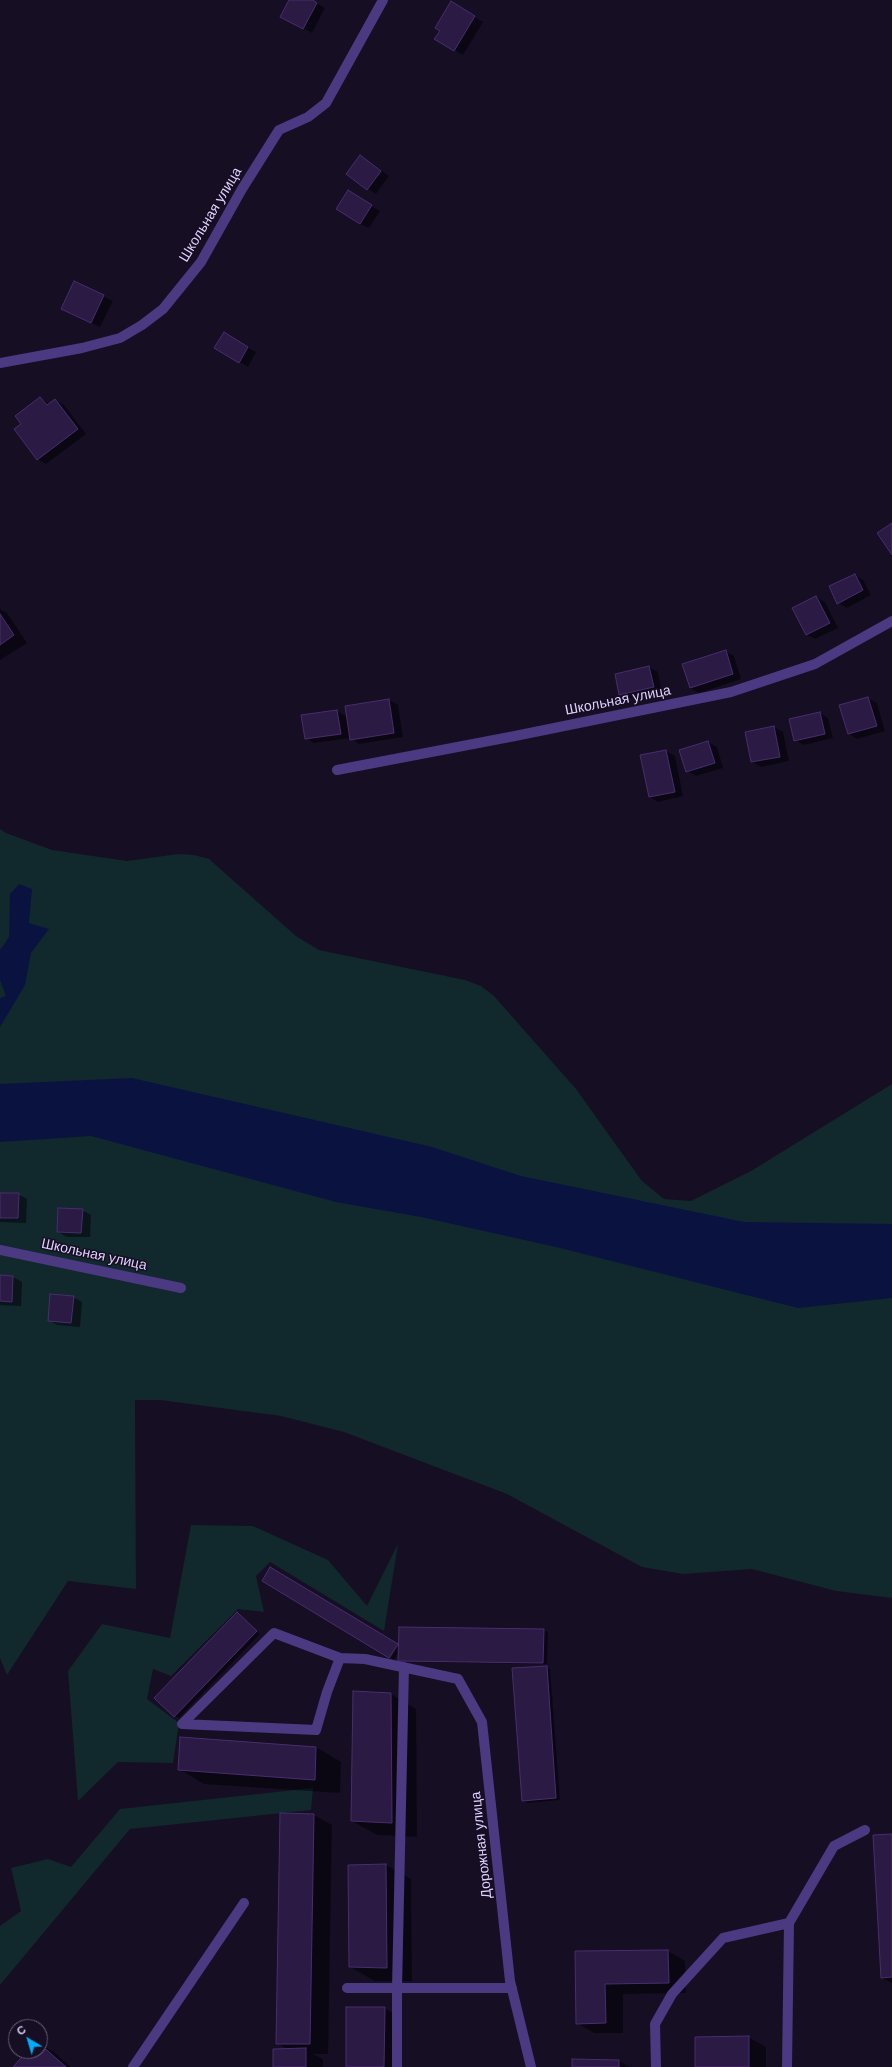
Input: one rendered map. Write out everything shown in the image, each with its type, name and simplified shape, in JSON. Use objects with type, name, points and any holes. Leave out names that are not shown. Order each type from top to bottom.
[{"type":"street","name":"Школьная улица","points":[[0,363],[82,348],[120,338],[142,325],[163,309],[201,262],[242,189],[279,130],[308,117],[326,103],[383,0]]},
{"type":"street","name":"Школьная улица","points":[[337,770],[732,692],[815,664],[892,621]]},
{"type":"street","name":"Школьная улица","points":[[0,1250],[181,1288]]},
{"type":"street","name":"Дорожная улица","points":[[340,1658],[327,1692],[316,1730],[182,1724],[274,1633],[340,1658],[365,1659],[458,1679],[482,1722],[512,1988],[531,2067]]},
{"type":"street","points":[[397,2067],[397,1988],[404,1668]]},
{"type":"street","points":[[786,2067],[789,1923],[834,1846],[865,1830]]},
{"type":"street","points":[[133,2067],[244,1903]]},
{"type":"street","points":[[656,2067],[655,2024],[672,1994],[718,1944],[724,1938],[789,1923]]},
{"type":"street","points":[[347,1988],[512,1988]]},
{"type":"green space","points":[[0,829],[6,833],[52,850],[127,861],[178,854],[194,855],[209,859],[296,936],[319,950],[465,980],[481,986],[494,996],[576,1089],[642,1181],[664,1199],[691,1201],[751,1171],[892,1084],[892,1598],[836,1591],[752,1569],[683,1574],[642,1567],[507,1494],[344,1432],[281,1416],[160,1400],[135,1400],[136,1589],[68,1581],[7,1675],[0,1658]]},
{"type":"green space","points":[[191,1525],[253,1526],[328,1560],[367,1606],[398,1544],[384,1631],[270,1562],[256,1576],[264,1612],[238,1609],[171,1676],[153,1669],[147,1699],[179,1723],[173,1763],[118,1762],[78,1801],[68,1671],[102,1624],[170,1638]]},
{"type":"green space","points":[[313,1788],[311,1810],[130,1829],[0,1985],[0,1926],[21,1911],[11,1868],[48,1859],[71,1867],[120,1809]]},
{"type":"shaded area","points":[[19,884],[32,889],[29,923],[49,929],[31,953],[25,985],[0,1027],[0,998],[6,996],[0,980],[0,950],[9,937],[10,894]]},
{"type":"shaded area","points":[[132,1078],[432,1147],[521,1176],[744,1222],[892,1224],[892,1298],[798,1308],[556,1247],[421,1217],[336,1202],[91,1136],[0,1142],[0,1084]]},
{"type":"building","points":[[289,0],[313,0],[317,3],[303,29],[280,17]]},
{"type":"building","points":[[451,1],[475,16],[454,51],[434,39],[440,31],[435,28]]},
{"type":"building","points":[[360,155],[381,171],[367,190],[346,174]]},
{"type":"building","points":[[348,190],[372,205],[360,224],[336,209]]},
{"type":"building","points":[[74,281],[104,295],[91,323],[61,309]]},
{"type":"building","points":[[224,332],[248,347],[239,363],[214,348]]},
{"type":"building","points":[[40,397],[47,405],[55,399],[78,429],[37,460],[14,429],[21,424],[15,416]]},
{"type":"building","points":[[892,523],[892,555],[877,533]]},
{"type":"building","points":[[855,574],[863,590],[837,604],[829,586]]},
{"type":"building","points":[[816,596],[830,623],[806,635],[792,608]]},
{"type":"building","points":[[0,614],[14,635],[0,645]]},
{"type":"building","points":[[726,650],[733,674],[690,688],[682,664]]},
{"type":"building","points":[[649,666],[654,687],[619,695],[615,674]]},
{"type":"building","points":[[868,697],[877,726],[848,734],[839,705]]},
{"type":"building","points":[[389,699],[394,733],[350,740],[345,706]]},
{"type":"building","points":[[337,710],[341,734],[305,739],[301,715]]},
{"type":"building","points":[[820,712],[825,734],[794,741],[789,719]]},
{"type":"building","points":[[774,726],[780,757],[751,762],[745,732]]},
{"type":"building","points":[[708,741],[715,763],[686,772],[679,750]]},
{"type":"building","points":[[666,750],[675,792],[649,797],[640,755]]},
{"type":"building","points":[[0,1193],[19,1193],[18,1218],[0,1218]]},
{"type":"building","points":[[58,1208],[83,1209],[81,1233],[57,1232]]},
{"type":"building","points":[[0,1275],[13,1276],[12,1302],[0,1301]]},
{"type":"building","points":[[50,1294],[74,1296],[71,1323],[48,1321]]},
{"type":"building","points":[[270,1567],[398,1644],[389,1658],[262,1581]]},
{"type":"building","points":[[237,1612],[257,1631],[174,1717],[154,1698]]},
{"type":"building","points":[[399,1627],[544,1629],[543,1663],[398,1661]]},
{"type":"building","points":[[547,1666],[556,1798],[522,1801],[512,1668]]},
{"type":"building","points":[[353,1691],[391,1693],[392,1823],[351,1821]]},
{"type":"building","points":[[180,1737],[316,1747],[315,1780],[178,1770]]},
{"type":"building","points":[[280,1813],[314,1814],[310,2044],[276,2044]]},
{"type":"building","points":[[892,1834],[892,1977],[881,1978],[873,1835]]},
{"type":"building","points":[[386,1864],[387,1968],[349,1967],[348,1865]]},
{"type":"building","points":[[668,1950],[669,1983],[605,1984],[606,2023],[576,2024],[575,1951]]},
{"type":"building","points":[[346,2007],[385,2007],[384,2067],[346,2067]]},
{"type":"building","points":[[749,2036],[749,2067],[695,2067],[695,2037]]},
{"type":"building","points":[[306,2048],[306,2067],[273,2067],[273,2049]]},
{"type":"building","points":[[48,2051],[66,2067],[13,2067],[20,2059],[48,2059]]},
{"type":"building","points":[[572,2059],[619,2060],[619,2067],[572,2067]]}]
